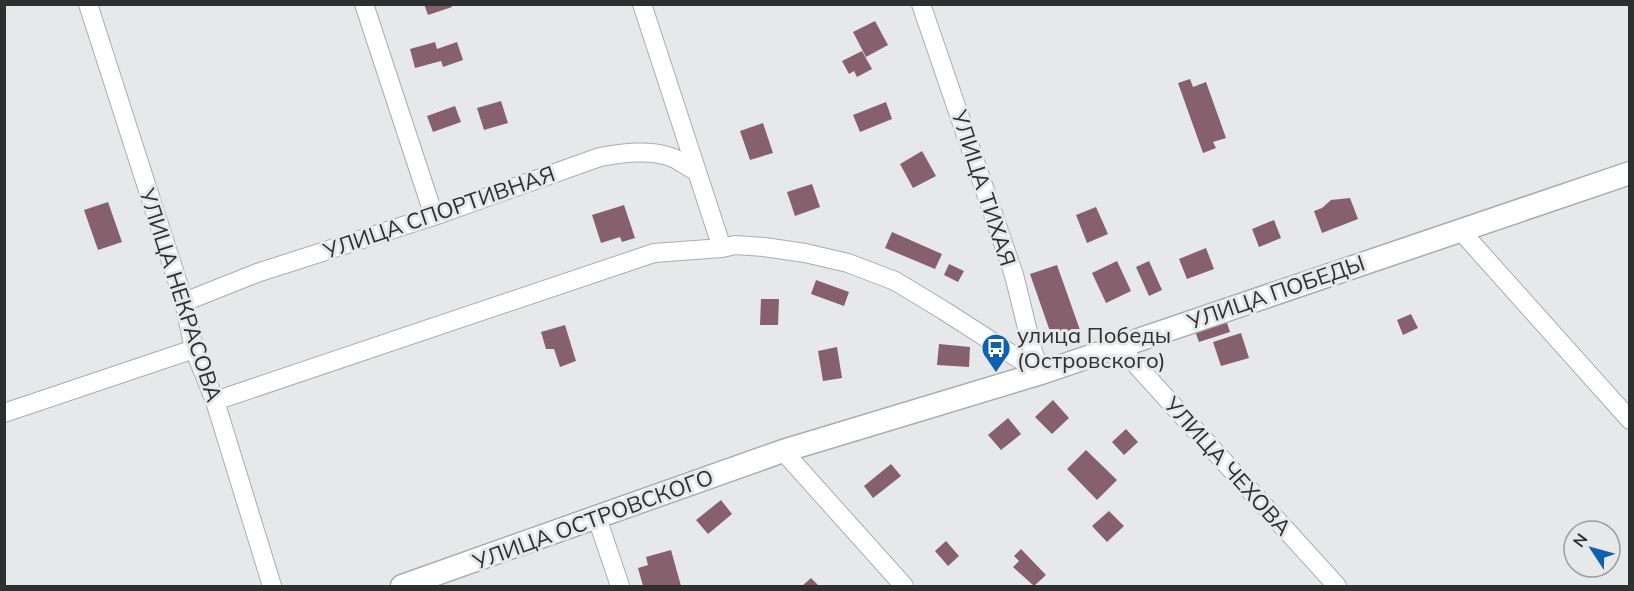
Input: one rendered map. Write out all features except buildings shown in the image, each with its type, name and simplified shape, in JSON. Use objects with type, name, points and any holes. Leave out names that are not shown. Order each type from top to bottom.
[{"type":"main road","name":"УЛИЦА ПОБЕДЫ","points":[[783,451],[1041,373],[1629,173]]},
{"type":"main road","name":"УЛИЦА ОСТРОВСКОГО","points":[[402,586],[783,451]]},
{"type":"street","name":"УЛИЦА НЕКРАСОВА","points":[[88,4],[184,302],[194,349],[215,401],[272,586]]},
{"type":"street","points":[[364,4],[434,216]]},
{"type":"street","points":[[642,4],[722,248]]},
{"type":"street","name":"УЛИЦА ТИХАЯ","points":[[921,4],[1014,275],[1033,352],[1041,373]]},
{"type":"street","name":"УЛИЦА СПОРТИВНАЯ","points":[[184,302],[257,273],[434,216],[600,157],[622,153],[655,154],[670,157],[696,171]]},
{"type":"street","points":[[1460,230],[1629,420]]},
{"type":"street","points":[[215,401],[654,253],[735,245],[805,253],[848,263],[895,281],[1041,373]]},
{"type":"street","name":"УЛИЦА ЧЕХОВА","points":[[1119,346],[1337,586]]},
{"type":"street","points":[[4,413],[194,349]]},
{"type":"street","points":[[783,451],[904,586]]},
{"type":"street","points":[[597,518],[620,586]]},
{"type":"place","name":"улица Победы (Островского)","points":[[996,374]]}]
